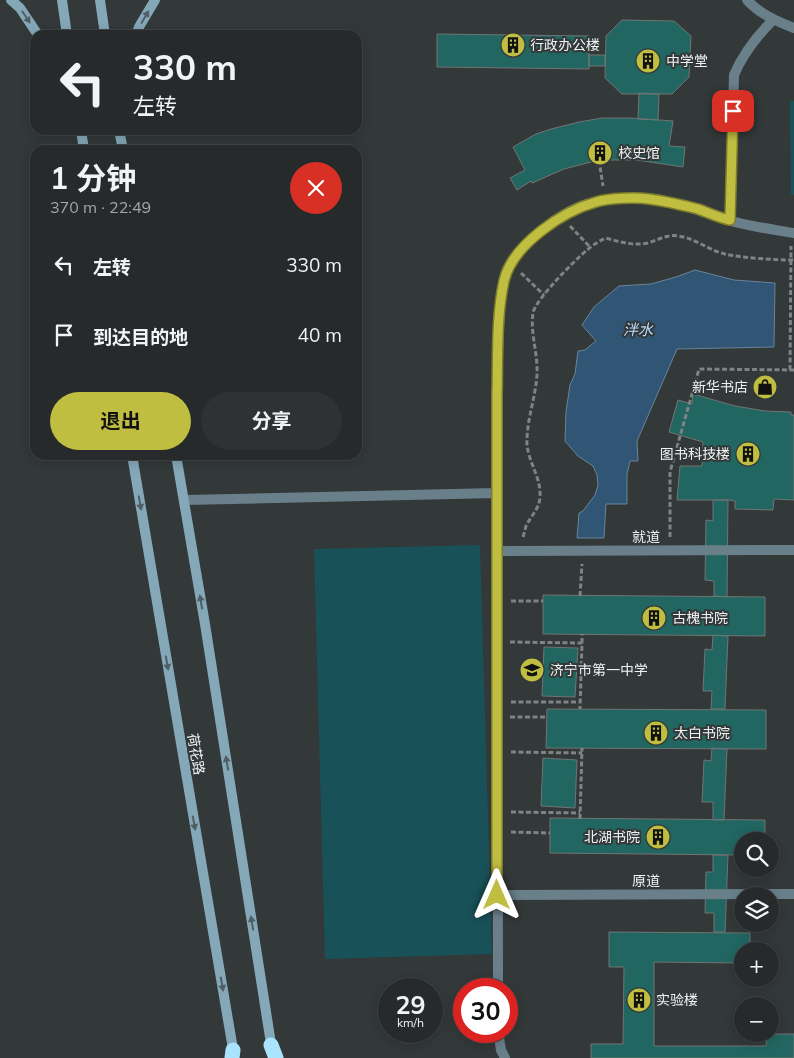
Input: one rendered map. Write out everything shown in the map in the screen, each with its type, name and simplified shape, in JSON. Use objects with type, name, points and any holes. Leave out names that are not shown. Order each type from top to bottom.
[{"type":"main road","points":[[11,0],[20,8],[35,30]]},
{"type":"main road","points":[[62,0],[67,30]]},
{"type":"main road","points":[[100,0],[104,30]]},
{"type":"main road","points":[[138,30],[155,0]]},
{"type":"main road","name":"荷花路","points":[[133,460],[233,1055]]},
{"type":"main road","name":"荷花路","points":[[177,460],[273,1054]]},
{"type":"street","points":[[747,0],[753,7],[773,20],[794,28]]},
{"type":"street","points":[[730,220],[734,75],[739,64],[758,36],[773,20]]},
{"type":"street","points":[[498,978],[499,324],[504,279],[511,263],[538,234],[572,210],[597,201],[648,198],[697,209],[755,227],[793,233]]},
{"type":"street","points":[[184,500],[498,493]]},
{"type":"street","name":"就道","points":[[498,552],[794,550]]},
{"type":"street","name":"原道","points":[[497,895],[794,894]]},
{"type":"street","points":[[500,1043],[505,1058]]},
{"type":"path","points":[[599,160],[606,200]]},
{"type":"path","points":[[561,218],[590,247]]},
{"type":"path","points":[[670,550],[670,472],[699,369],[792,370],[793,233]]},
{"type":"path","points":[[520,552],[526,527],[534,515],[541,498],[540,484],[529,458],[527,444],[528,426],[537,374],[537,357],[532,325],[533,311],[544,295],[590,247],[606,238],[623,243],[636,244],[662,237],[676,236],[694,240],[724,254],[793,260]]},
{"type":"path","points":[[511,263],[544,295]]},
{"type":"path","points":[[580,596],[582,551]]},
{"type":"path","points":[[498,600],[543,602]]},
{"type":"path","points":[[580,709],[582,634]]},
{"type":"path","points":[[497,642],[582,643]]},
{"type":"path","points":[[498,702],[580,702]]},
{"type":"path","points":[[497,717],[546,717]]},
{"type":"path","points":[[580,819],[582,748]]},
{"type":"path","points":[[497,752],[582,753]]},
{"type":"path","points":[[498,812],[580,813]]},
{"type":"path","points":[[497,832],[550,833]]},
{"type":"shaded area","points":[[790,101],[794,101],[794,195],[791,195]]},
{"type":"shaded area","points":[[480,545],[492,954],[325,959],[314,549]]},
{"type":"water","name":"泮水","points":[[695,270],[734,280],[775,283],[774,347],[677,349],[637,441],[638,461],[630,461],[627,474],[627,504],[606,504],[604,538],[577,538],[579,513],[583,511],[595,495],[598,485],[597,475],[593,466],[578,456],[565,441],[566,412],[578,351],[585,350],[596,341],[582,325],[594,307],[619,286],[651,284]]},
{"type":"building","name":"中学堂","points":[[622,20],[674,21],[691,36],[689,77],[672,94],[622,94],[605,78],[606,36]]},
{"type":"building","name":"行政办公楼","points":[[437,34],[589,36],[589,69],[437,67]]},
{"type":"building","points":[[589,55],[605,55],[605,66],[589,66]]},
{"type":"building","points":[[639,93],[659,94],[658,120],[638,119]]},
{"type":"building","name":"校史馆","points":[[602,118],[673,121],[669,146],[685,147],[683,167],[637,160],[599,160],[564,169],[532,183],[531,181],[517,190],[510,178],[525,170],[513,147],[536,134],[551,129]]},
{"type":"building","name":"图书科技楼","points":[[693,394],[735,406],[765,411],[791,412],[791,415],[794,415],[794,500],[774,499],[773,510],[735,509],[735,501],[728,500],[677,500],[680,466],[702,466],[703,442],[669,432],[678,400],[692,404]]},
{"type":"building","points":[[713,500],[728,500],[727,597],[714,596],[714,581],[705,580],[706,520],[713,521]]},
{"type":"building","name":"古槐书院","points":[[543,595],[765,597],[765,636],[543,634]]},
{"type":"building","points":[[713,635],[728,636],[725,709],[711,709],[712,691],[703,691],[705,649],[712,650]]},
{"type":"building","points":[[544,647],[578,648],[575,697],[542,696]]},
{"type":"building","name":"太白书院","points":[[547,709],[766,710],[766,749],[546,748]]},
{"type":"building","points":[[712,748],[727,749],[724,820],[713,820],[713,802],[702,802],[704,760],[711,761]]},
{"type":"building","points":[[543,758],[577,760],[575,808],[541,806]]},
{"type":"building","name":"北湖书院","points":[[550,818],[765,820],[765,832],[734,832],[734,855],[550,853]]},
{"type":"building","points":[[713,855],[728,855],[725,932],[714,932],[714,913],[705,913],[706,872],[713,872]]},
{"type":"building","name":"实验楼","points":[[609,932],[750,933],[750,942],[734,942],[734,963],[654,962],[654,1046],[766,1046],[766,1042],[779,1042],[779,1034],[794,1034],[794,1058],[591,1058],[591,1044],[623,1044],[624,967],[609,967]]},
{"type":"place","name":"行政办公楼","points":[[513,45]]},
{"type":"place","name":"中学堂","points":[[648,61]]},
{"type":"place","name":"校史馆","points":[[600,153]]},
{"type":"place","name":"新华书店","points":[[765,387]]},
{"type":"place","name":"图书科技楼","points":[[748,454]]},
{"type":"place","name":"古槐书院","points":[[654,618]]},
{"type":"place","name":"济宁市第一中学","points":[[532,670]]},
{"type":"place","name":"太白书院","points":[[656,733]]},
{"type":"place","name":"北湖书院","points":[[658,837]]},
{"type":"place","name":"实验楼","points":[[639,1000]]},
{"type":"route","points":[[497,895],[497,395],[499,324],[504,279],[512,261],[538,234],[572,210],[597,201],[648,198],[697,209],[730,220],[733,111]]}]
